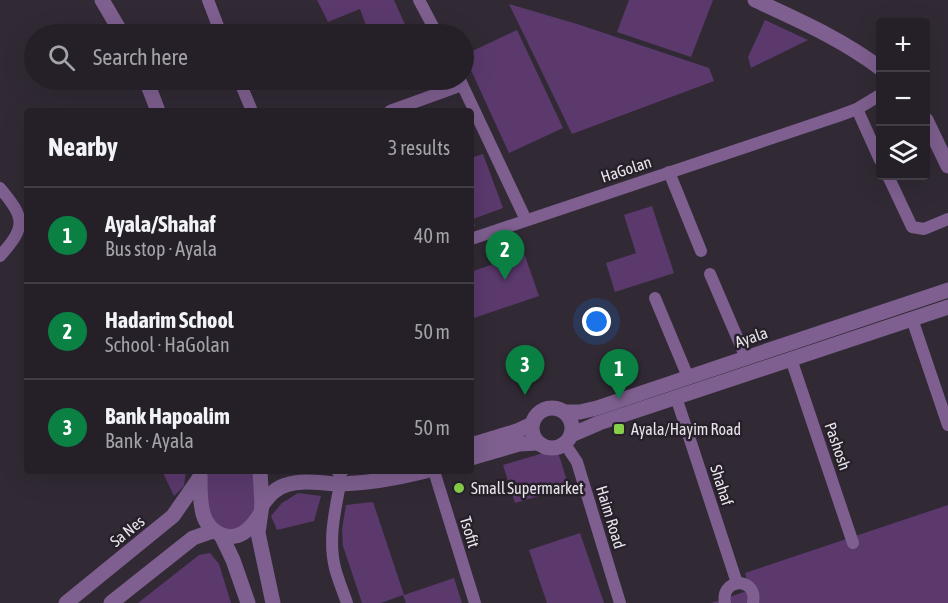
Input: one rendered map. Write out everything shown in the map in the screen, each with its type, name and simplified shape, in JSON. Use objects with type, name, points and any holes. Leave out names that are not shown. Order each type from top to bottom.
[{"type":"street","points":[[102,0],[116,24]]},
{"type":"street","points":[[113,0],[124,24]]},
{"type":"street","points":[[208,0],[217,24]]},
{"type":"street","points":[[419,0],[432,24]]},
{"type":"street","points":[[755,0],[820,30],[876,65]]},
{"type":"street","points":[[150,90],[157,108]]},
{"type":"street","points":[[243,90],[251,108]]},
{"type":"street","points":[[397,108],[441,90]]},
{"type":"street","points":[[465,90],[473,108]]},
{"type":"street","name":"HaGolan","points":[[474,238],[856,109],[876,97]]},
{"type":"street","points":[[856,109],[876,152]]},
{"type":"street","points":[[474,110],[526,220]]},
{"type":"street","points":[[929,126],[948,166]]},
{"type":"street","points":[[669,172],[701,251]]},
{"type":"street","points":[[890,180],[912,227],[924,229],[948,219]]},
{"type":"street","points":[[0,188],[13,203],[19,215],[20,225],[16,236],[0,256]]},
{"type":"street","points":[[710,274],[746,358]]},
{"type":"street","name":"Ayala","points":[[564,412],[580,412],[597,408],[948,290]]},
{"type":"street","points":[[655,298],[688,377]]},
{"type":"street","name":"Ayala","points":[[568,439],[599,423],[948,307]]},
{"type":"street","points":[[912,319],[948,425]]},
{"type":"street","name":"Pashosh","points":[[791,359],[853,543]]},
{"type":"street","name":"Shahaf","points":[[676,397],[736,583]]},
{"type":"street","points":[[555,408],[564,412],[571,423],[568,439],[554,448],[538,443],[533,435],[534,418],[543,410],[555,408]]},
{"type":"street","points":[[474,443],[517,431],[532,424]]},
{"type":"street","name":"Haim Road","points":[[568,439],[620,603]]},
{"type":"street","points":[[474,457],[519,444],[538,443]]},
{"type":"street","points":[[200,474],[202,510],[206,522],[217,533],[233,560],[248,603]]},
{"type":"street","name":"Sa Nes","points":[[66,603],[173,516],[200,474]]},
{"type":"street","points":[[260,474],[258,533],[273,603]]},
{"type":"street","points":[[111,603],[200,535],[242,534],[275,489],[287,484],[340,475],[401,477],[414,474]]},
{"type":"street","name":"Tsofit","points":[[435,474],[475,603]]},
{"type":"street","points":[[340,475],[332,523],[332,548],[334,567],[347,603]]},
{"type":"street","points":[[725,603],[725,592],[736,583],[749,587],[754,596],[753,603]]},
{"type":"shaded area","points":[[317,0],[394,0],[405,24],[365,24],[360,9],[328,22]]},
{"type":"shaded area","points":[[629,0],[713,0],[691,57],[617,32]]},
{"type":"shaded area","points":[[509,4],[709,68],[714,81],[572,134]]},
{"type":"shaded area","points":[[765,20],[808,40],[751,68],[748,57]]},
{"type":"shaded area","points":[[517,30],[563,128],[509,153],[474,77],[474,50]]},
{"type":"shaded area","points":[[483,154],[503,208],[474,219],[474,157]]},
{"type":"shaded area","points":[[652,206],[674,273],[615,292],[606,263],[636,253],[624,215]]},
{"type":"shaded area","points":[[524,253],[539,296],[474,318],[474,271]]},
{"type":"shaded area","points":[[557,449],[569,487],[515,503],[503,465]]},
{"type":"shaded area","points":[[163,474],[186,474],[184,486],[174,496]]},
{"type":"shaded area","points":[[206,474],[253,474],[255,507],[253,515],[246,524],[232,531],[218,528],[208,510]]},
{"type":"shaded area","points":[[298,493],[321,496],[314,521],[277,530],[271,516],[282,503]]},
{"type":"shaded area","points":[[373,502],[404,595],[454,578],[462,603],[406,603],[403,595],[381,603],[362,603],[343,546],[342,529],[346,505]]},
{"type":"shaded area","points":[[948,505],[948,603],[711,603],[750,590],[745,573]]},
{"type":"shaded area","points":[[580,533],[604,603],[547,603],[529,550]]},
{"type":"shaded area","points":[[210,553],[219,564],[231,603],[138,603],[199,555]]},
{"type":"place","name":"Hadarim School","points":[[505,280]]},
{"type":"place","name":"Bank Hapoalim","points":[[525,395]]},
{"type":"place","name":"Ayala/Shahaf","points":[[619,399]]},
{"type":"place","name":"Ayala/Hayim Road","points":[[619,429]]},
{"type":"place","name":"Small Supermarket","points":[[459,488]]}]
